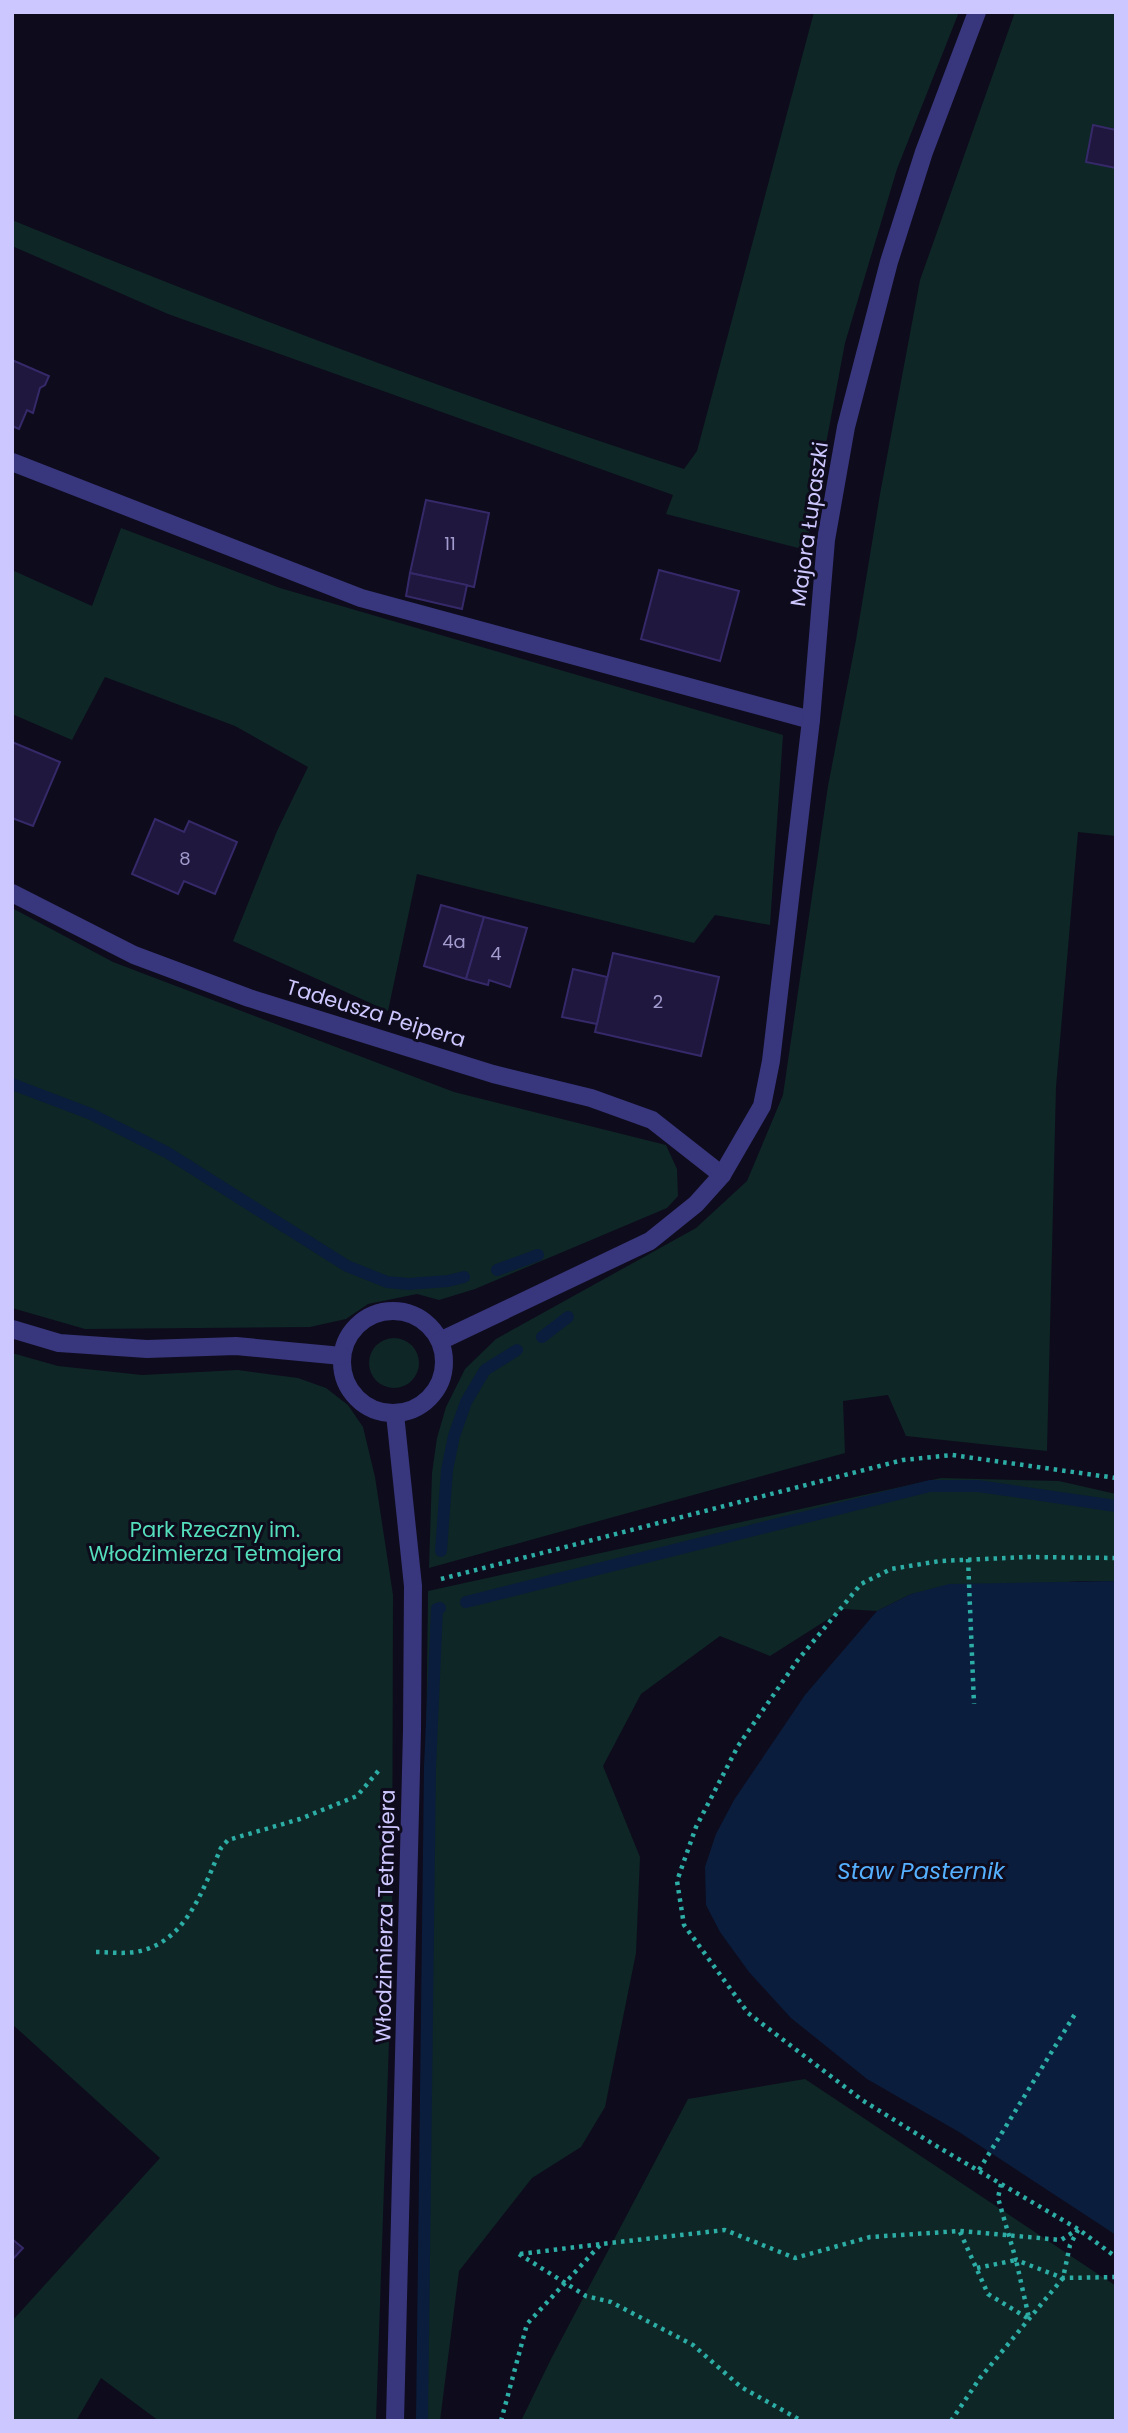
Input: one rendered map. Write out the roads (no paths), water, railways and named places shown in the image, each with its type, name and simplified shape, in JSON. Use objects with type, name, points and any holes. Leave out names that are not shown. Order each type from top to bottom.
[{"type":"street","name":"Majora Łupaszki","points":[[722,1175],[762,1106],[771,1061],[811,720],[826,540],[846,427],[889,262],[924,152],[977,12]]},
{"type":"street","points":[[12,462],[361,598],[811,720]]},
{"type":"street","name":"Tadeusza Peipera","points":[[12,893],[134,955],[249,998],[493,1074],[591,1098],[652,1120],[722,1175]]},
{"type":"street","points":[[440,1341],[650,1241],[696,1204],[722,1175]]},
{"type":"street","points":[[386,1312],[402,1312],[418,1317],[431,1327],[440,1341],[445,1357],[443,1374],[437,1390],[426,1402],[395,1414],[377,1411],[361,1403],[350,1390],[343,1374],[342,1356],[347,1340],[357,1326],[370,1317],[386,1312]]},
{"type":"street","points":[[12,1329],[59,1343],[147,1349],[236,1346],[342,1356]]},
{"type":"street","name":"Włodzimierza Tetmajera","points":[[395,1414],[413,1587],[395,2421]]},
{"type":"water","name":"Staw Pasternik","points":[[1116,1581],[1116,2235],[959,2132],[867,2079],[791,2018],[749,1972],[720,1932],[706,1905],[705,1867],[716,1834],[734,1800],[805,1695],[877,1611],[911,1594],[949,1584]]},
{"type":"waterway","points":[[12,1084],[91,1114],[168,1153],[347,1266],[387,1282],[408,1284],[464,1277]]},
{"type":"waterway","points":[[497,1270],[538,1255]]},
{"type":"waterway","points":[[542,1337],[568,1317]]},
{"type":"waterway","points":[[441,1551],[447,1470],[454,1436],[466,1402],[485,1370],[517,1350]]},
{"type":"waterway","points":[[466,1602],[930,1486],[978,1486],[1116,1506]]},
{"type":"waterway","points":[[422,2421],[430,1767],[437,1609],[440,1608]]},
{"type":"park label","name":"Park Rzeczny im. Włodzimierza Tetmajera","points":[[215,1541]]}]
